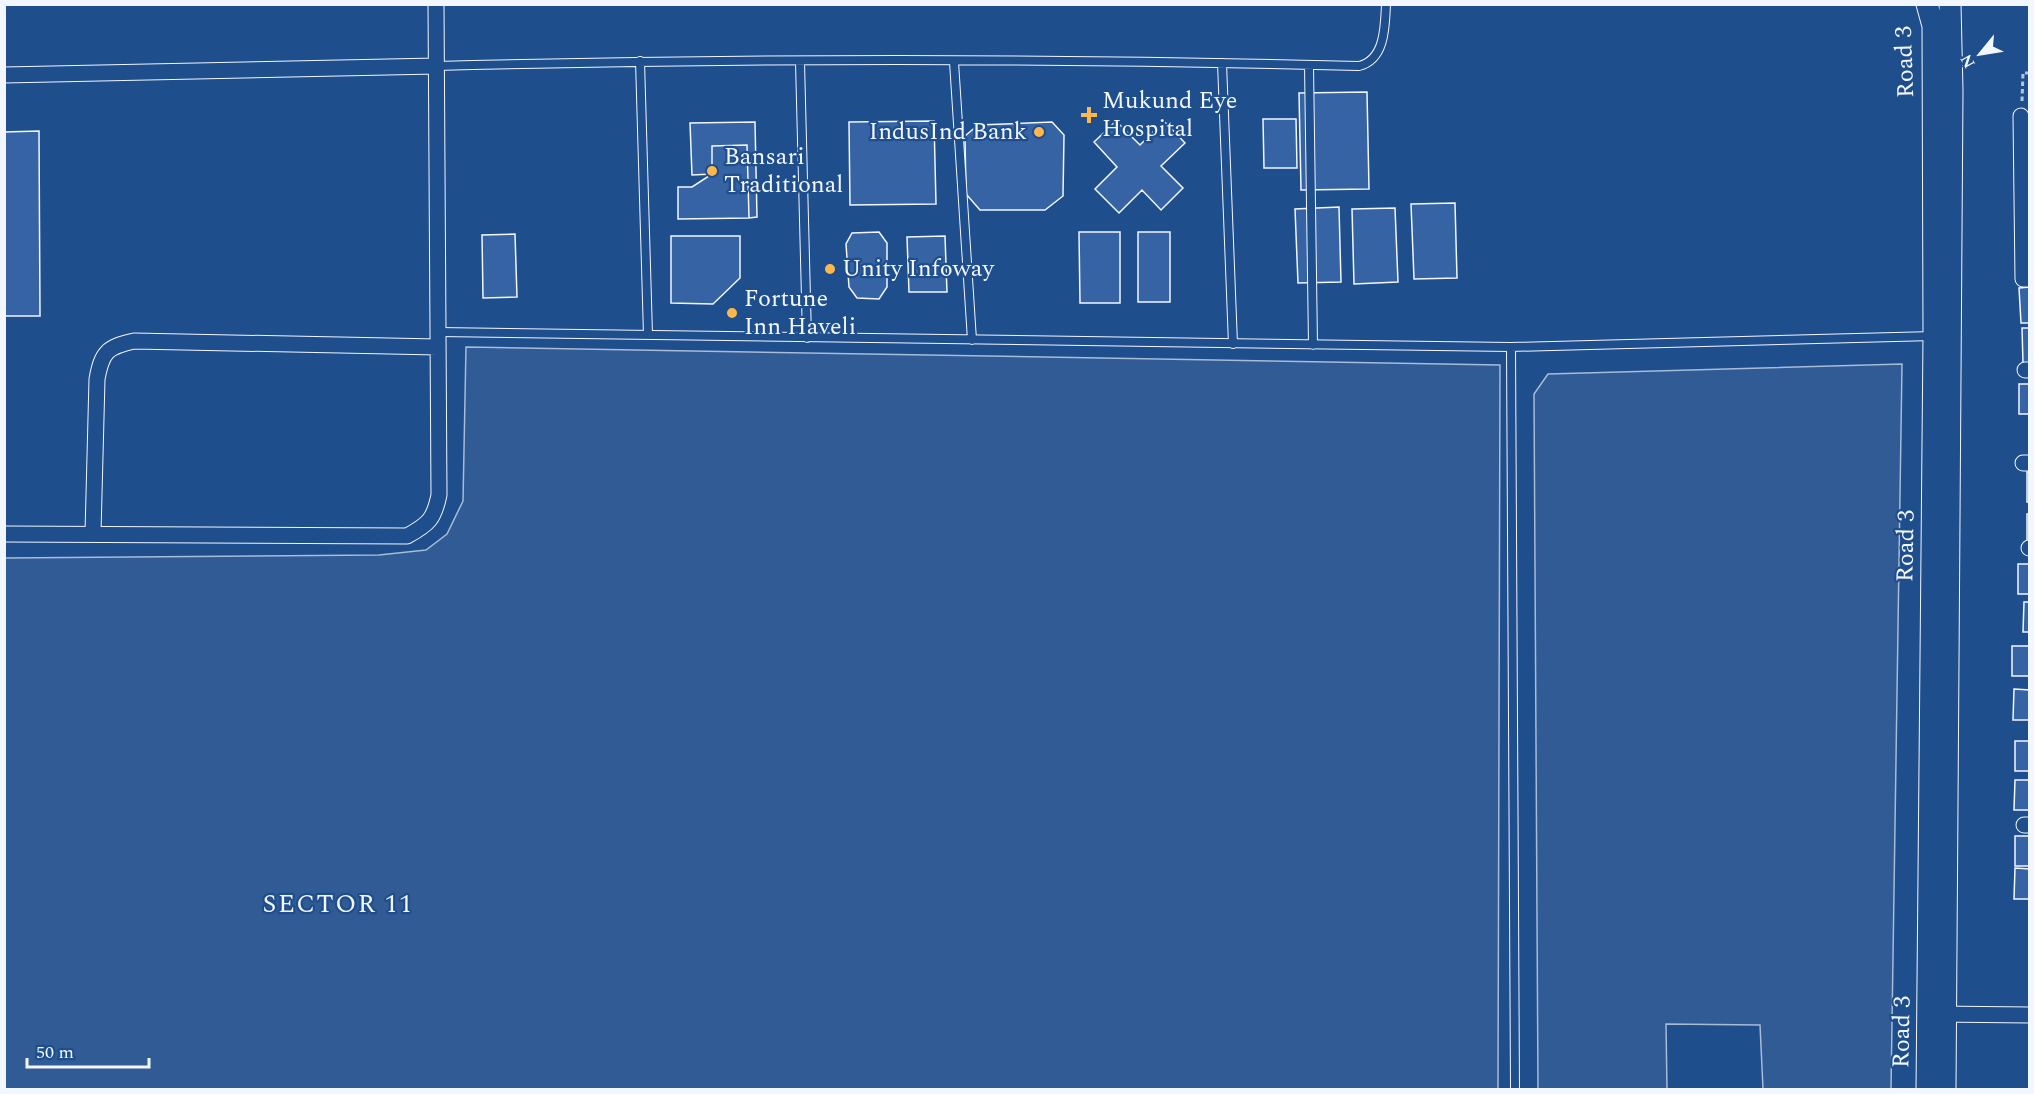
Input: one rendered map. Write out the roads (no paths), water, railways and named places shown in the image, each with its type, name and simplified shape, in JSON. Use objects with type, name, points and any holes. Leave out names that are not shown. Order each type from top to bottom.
[{"type":"street","points":[[4,534],[407,536],[421,529],[435,516],[439,495],[436,4]]},
{"type":"street","name":"Road 3","points":[[1927,4],[1933,26],[1936,1014],[1945,1089]]},
{"type":"street","name":"Road 3","points":[[1927,1089],[1936,1014],[1952,91],[1950,4]]},
{"type":"street","points":[[4,75],[436,66]]},
{"type":"street","points":[[2021,116],[2026,187],[2023,279],[2030,279]]},
{"type":"street","points":[[93,533],[97,379],[101,360],[110,348],[134,341],[438,339]]},
{"type":"street","points":[[1936,1014],[2030,1015]]},
{"type":"lane","points":[[436,66],[640,61],[1222,63],[1359,66],[1370,64],[1379,51],[1386,4]]},
{"type":"lane","points":[[640,61],[648,335]]},
{"type":"lane","points":[[800,62],[807,338]]},
{"type":"lane","points":[[954,62],[972,340]]},
{"type":"lane","points":[[1222,63],[1233,344]]},
{"type":"lane","points":[[1309,65],[1313,345]]},
{"type":"lane","points":[[438,339],[648,335],[1511,347],[1934,336]]},
{"type":"lane","points":[[1511,347],[1515,1089]]},
{"type":"place","name":"Mukund Eye Hospital","points":[[1089,115]]},
{"type":"place","name":"IndusInd Bank","points":[[1039,132]]},
{"type":"place","name":"Bansari Traditional","points":[[712,171]]},
{"type":"place","name":"Unity Infoway","points":[[830,269]]},
{"type":"place","name":"Fortune Inn Haveli","points":[[732,313]]},
{"type":"district","name":"SECTOR 11","points":[[338,904]]}]
